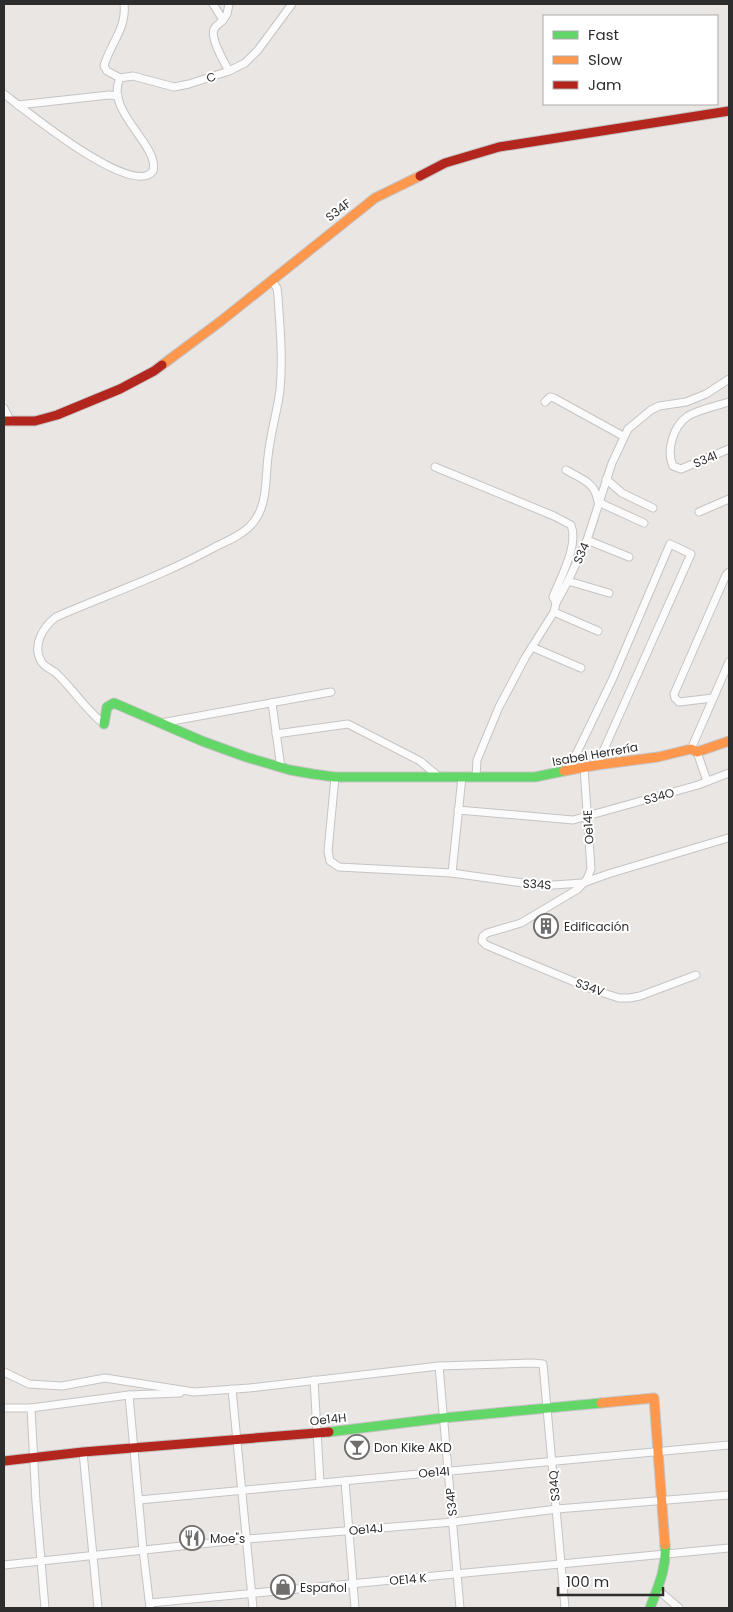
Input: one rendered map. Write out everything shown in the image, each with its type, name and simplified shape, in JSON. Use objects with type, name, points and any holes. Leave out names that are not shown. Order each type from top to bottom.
[{"type":"street","points":[[4,94],[102,163],[126,175],[136,177],[147,176],[153,171],[153,161],[142,140],[121,109],[117,86],[120,78],[107,71],[104,66],[121,29],[125,13],[124,4]]},
{"type":"street","points":[[213,4],[223,20]]},
{"type":"street","points":[[228,70],[220,55],[213,34],[215,28],[227,14],[229,4]]},
{"type":"street","name":"C","points":[[120,78],[133,76],[174,87],[188,84],[245,63],[292,4]]},
{"type":"street","points":[[18,105],[109,95],[118,96]]},
{"type":"street","name":"S34F","points":[[7,421],[36,421],[58,415],[154,371],[221,321],[374,198],[445,164],[500,147],[729,111]]},
{"type":"street","points":[[104,724],[41,661],[38,653],[41,634],[50,622],[56,618],[112,595],[206,552],[250,527],[256,518],[262,507],[265,494],[268,455],[277,413],[281,368],[282,336],[278,296],[277,288],[271,280]]},
{"type":"street","name":"S34","points":[[476,777],[477,760],[499,706],[513,678],[554,612],[556,603],[587,540],[598,502],[623,436],[632,424],[650,410],[659,406],[686,402],[706,394],[729,379]]},
{"type":"street","points":[[545,402],[550,397],[554,398],[623,436]]},
{"type":"street","name":"S34I","points":[[729,402],[697,412],[686,418],[680,424],[670,446],[672,464],[675,468],[681,469],[729,449]]},
{"type":"street","points":[[4,408],[7,421]]},
{"type":"street","points":[[435,467],[514,499],[570,526],[572,534],[571,548],[564,573],[553,597],[556,603]]},
{"type":"street","points":[[566,470],[588,482],[596,491],[598,502],[644,523]]},
{"type":"street","points":[[606,479],[622,493],[653,508]]},
{"type":"street","points":[[699,512],[729,499]]},
{"type":"street","points":[[587,540],[629,558]]},
{"type":"street","points":[[568,771],[613,678],[670,544],[691,554],[597,764]]},
{"type":"street","points":[[713,698],[679,702],[674,694],[726,574],[729,572]]},
{"type":"street","points":[[568,581],[609,593]]},
{"type":"street","points":[[554,612],[598,631]]},
{"type":"street","points":[[532,647],[581,668]]},
{"type":"street","points":[[707,781],[694,751],[713,698],[729,662]]},
{"type":"street","points":[[161,724],[331,692]]},
{"type":"street","name":"Isabel Herrería","points":[[104,724],[107,708],[114,703],[220,747],[281,768],[312,775],[335,777],[535,777],[597,764],[694,751],[729,741]]},
{"type":"street","points":[[272,703],[281,768]]},
{"type":"street","points":[[276,734],[348,724],[420,761],[438,776]]},
{"type":"street","name":"Oe14E","points":[[583,883],[589,875],[591,868],[584,768]]},
{"type":"street","name":"S34O","points":[[458,810],[573,820],[698,785],[729,772]]},
{"type":"street","name":"S34S","points":[[335,777],[328,851],[330,861],[340,866],[452,873],[530,884],[583,883],[728,838]]},
{"type":"street","points":[[452,873],[462,777]]},
{"type":"street","name":"S34V","points":[[583,883],[578,889],[521,923],[487,933],[483,936],[482,941],[486,945],[594,990],[619,998],[640,996],[696,974]]},
{"type":"street","name":"S34Q","points":[[439,1366],[544,1364],[566,1608]]},
{"type":"street","points":[[4,1408],[31,1408],[129,1396],[232,1389],[439,1366]]},
{"type":"street","name":"S34P","points":[[439,1366],[460,1608]]},
{"type":"street","points":[[4,1372],[29,1384],[62,1386],[105,1378],[194,1392]]},
{"type":"street","points":[[314,1380],[320,1483]]},
{"type":"street","points":[[232,1389],[253,1608]]},
{"type":"street","points":[[129,1396],[150,1606]]},
{"type":"street","name":"Oe14H","points":[[4,1461],[83,1452],[238,1440],[654,1398],[658,1451]]},
{"type":"street","points":[[31,1408],[45,1608]]},
{"type":"street","name":"Oe14I","points":[[139,1500],[729,1445]]},
{"type":"street","points":[[650,1608],[658,1590],[666,1555],[658,1451]]},
{"type":"street","points":[[83,1452],[98,1608]]},
{"type":"street","points":[[345,1481],[354,1608]]},
{"type":"street","name":"Oe14J","points":[[4,1565],[247,1539],[453,1522],[556,1509],[729,1495]]},
{"type":"street","name":"OE14 K","points":[[150,1606],[252,1593],[729,1548]]},
{"type":"street","points":[[658,1590],[679,1608]]},
{"type":"traffic: fast","points":[[104,724],[107,707],[114,703],[202,741],[246,757],[290,770],[335,777],[535,777],[564,771]]},
{"type":"traffic: fast","points":[[329,1432],[443,1418],[601,1403]]},
{"type":"traffic: fast","points":[[650,1608],[665,1562],[665,1545]]},
{"type":"traffic: slow","points":[[162,365],[221,321],[375,198],[420,176]]},
{"type":"traffic: slow","points":[[564,771],[658,757],[691,749],[697,752],[729,741]]},
{"type":"traffic: slow","points":[[601,1403],[654,1398],[665,1545]]},
{"type":"traffic: jam","points":[[420,176],[445,163],[499,147],[729,111]]},
{"type":"traffic: jam","points":[[4,421],[35,421],[57,415],[120,389],[162,365]]},
{"type":"traffic: jam","points":[[4,1461],[83,1452],[329,1432]]},
{"type":"place","name":"Edificación","points":[[546,926]]},
{"type":"place","name":"Don Kike AKD","points":[[357,1447]]},
{"type":"place","name":"Moe\"s","points":[[192,1538]]},
{"type":"place","name":"Español","points":[[283,1587]]}]
